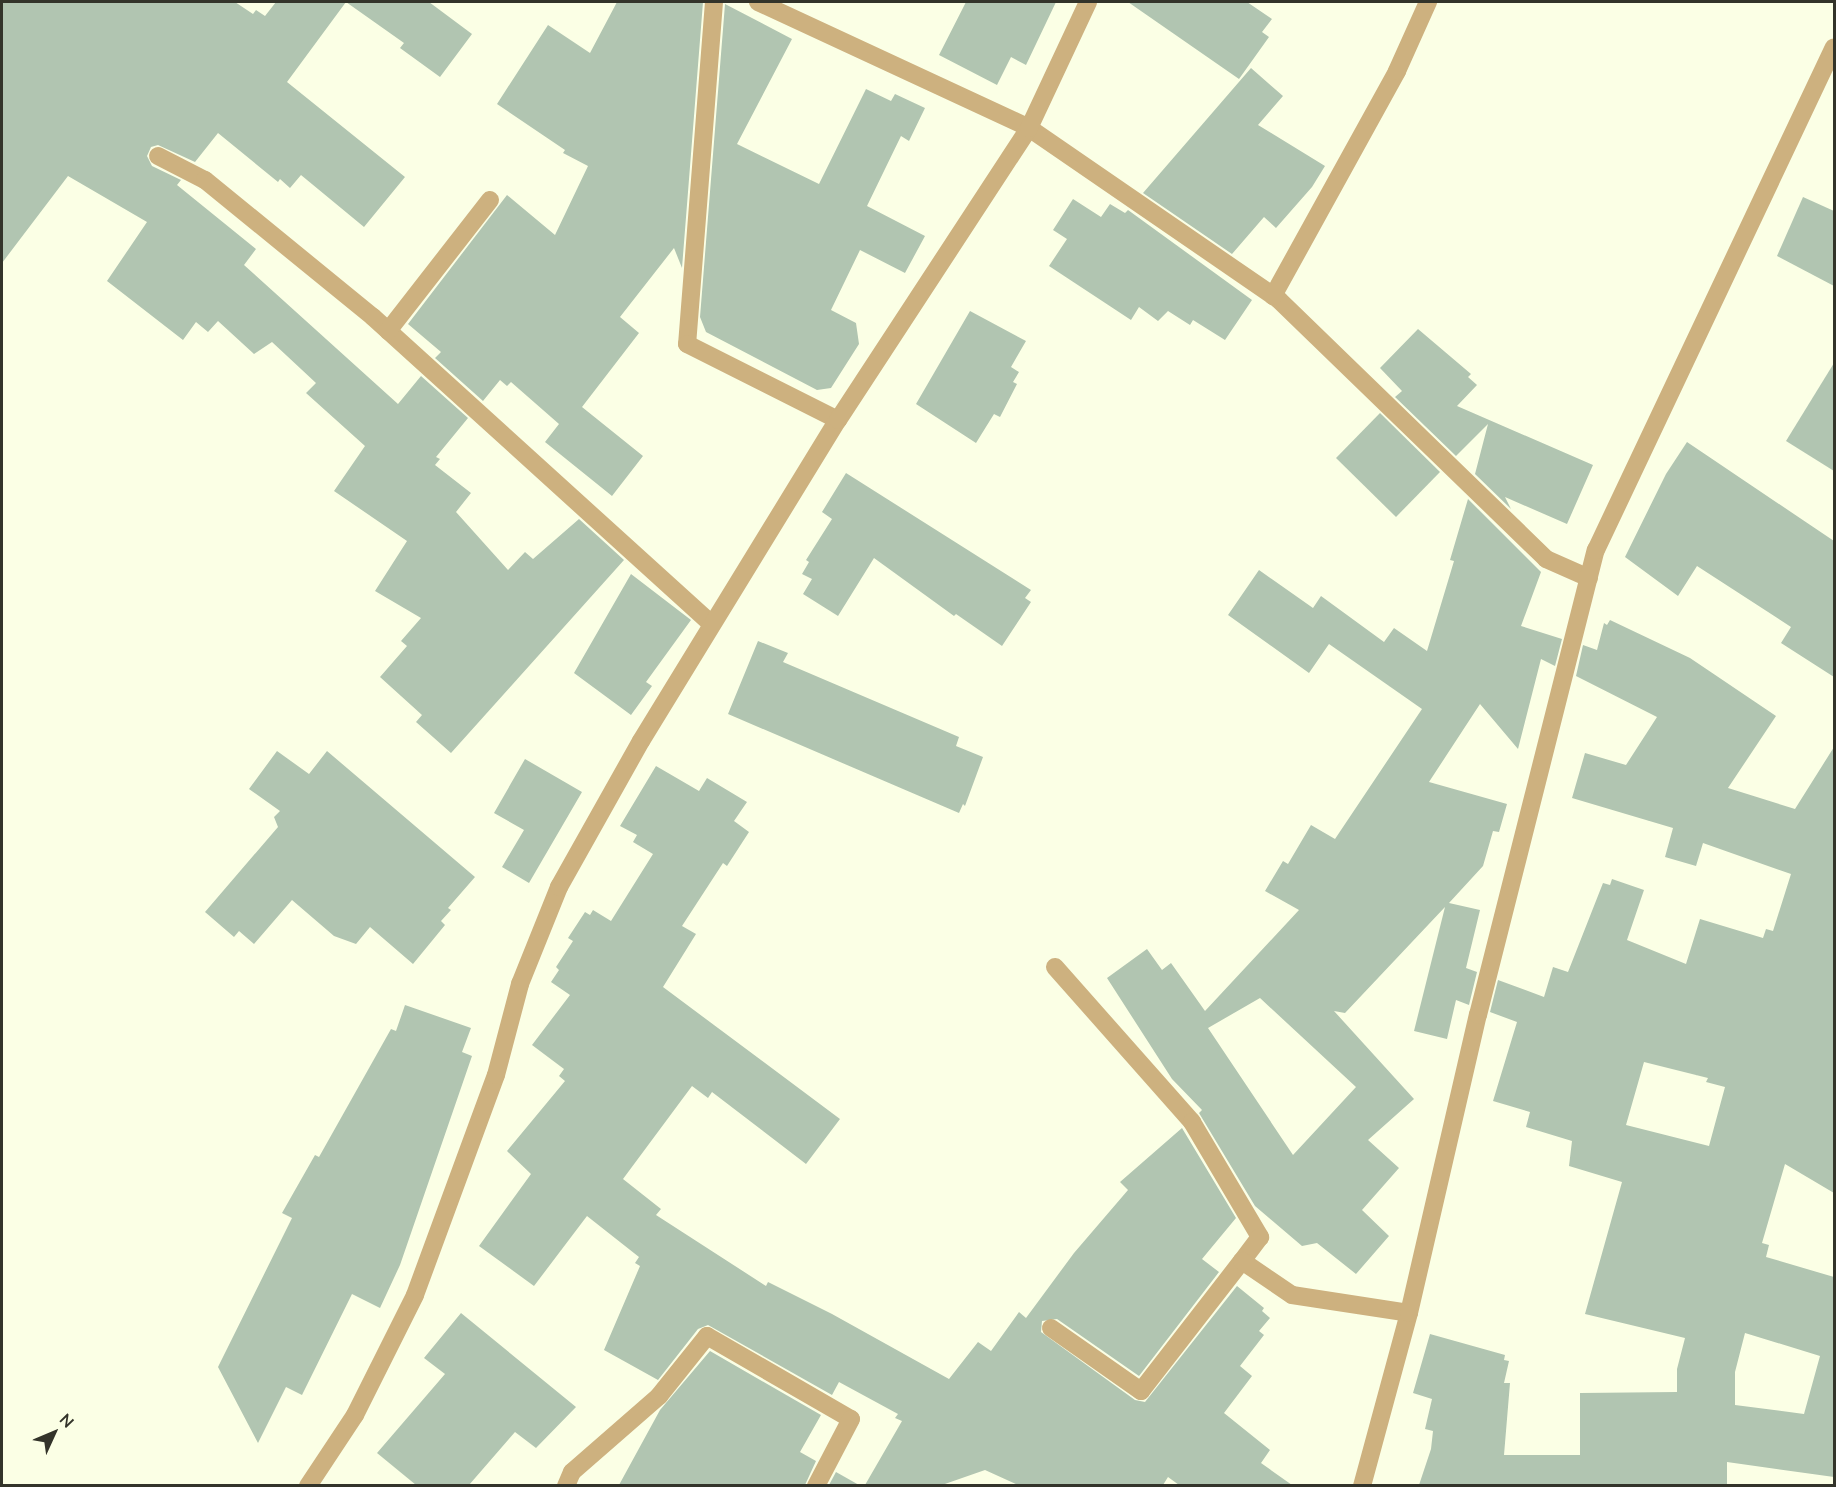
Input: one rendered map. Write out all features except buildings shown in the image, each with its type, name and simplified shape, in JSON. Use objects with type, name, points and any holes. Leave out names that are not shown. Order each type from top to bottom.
[{"type":"street","points":[[714,2],[687,344],[838,420]]},
{"type":"street","points":[[758,2],[1029,128],[1273,296],[1546,559],[1589,578]]},
{"type":"street","points":[[308,1485],[355,1415],[415,1295],[496,1075],[520,984],[559,887],[712,624],[838,420],[1029,128],[1088,2]]},
{"type":"street","points":[[1273,296],[1397,70],[1428,2]]},
{"type":"street","points":[[1362,1485],[1409,1313],[1478,1015],[1596,550],[1834,47]]},
{"type":"street","points":[[158,156],[205,180],[388,331],[712,624]]},
{"type":"street","points":[[388,331],[490,200]]},
{"type":"street","points":[[1051,1328],[1141,1391],[1260,1237],[1192,1122],[1055,966]]},
{"type":"street","points":[[1242,1261],[1292,1295],[1409,1313]]},
{"type":"street","points":[[566,1485],[573,1472],[659,1396],[707,1336],[852,1419],[816,1485]]}]
